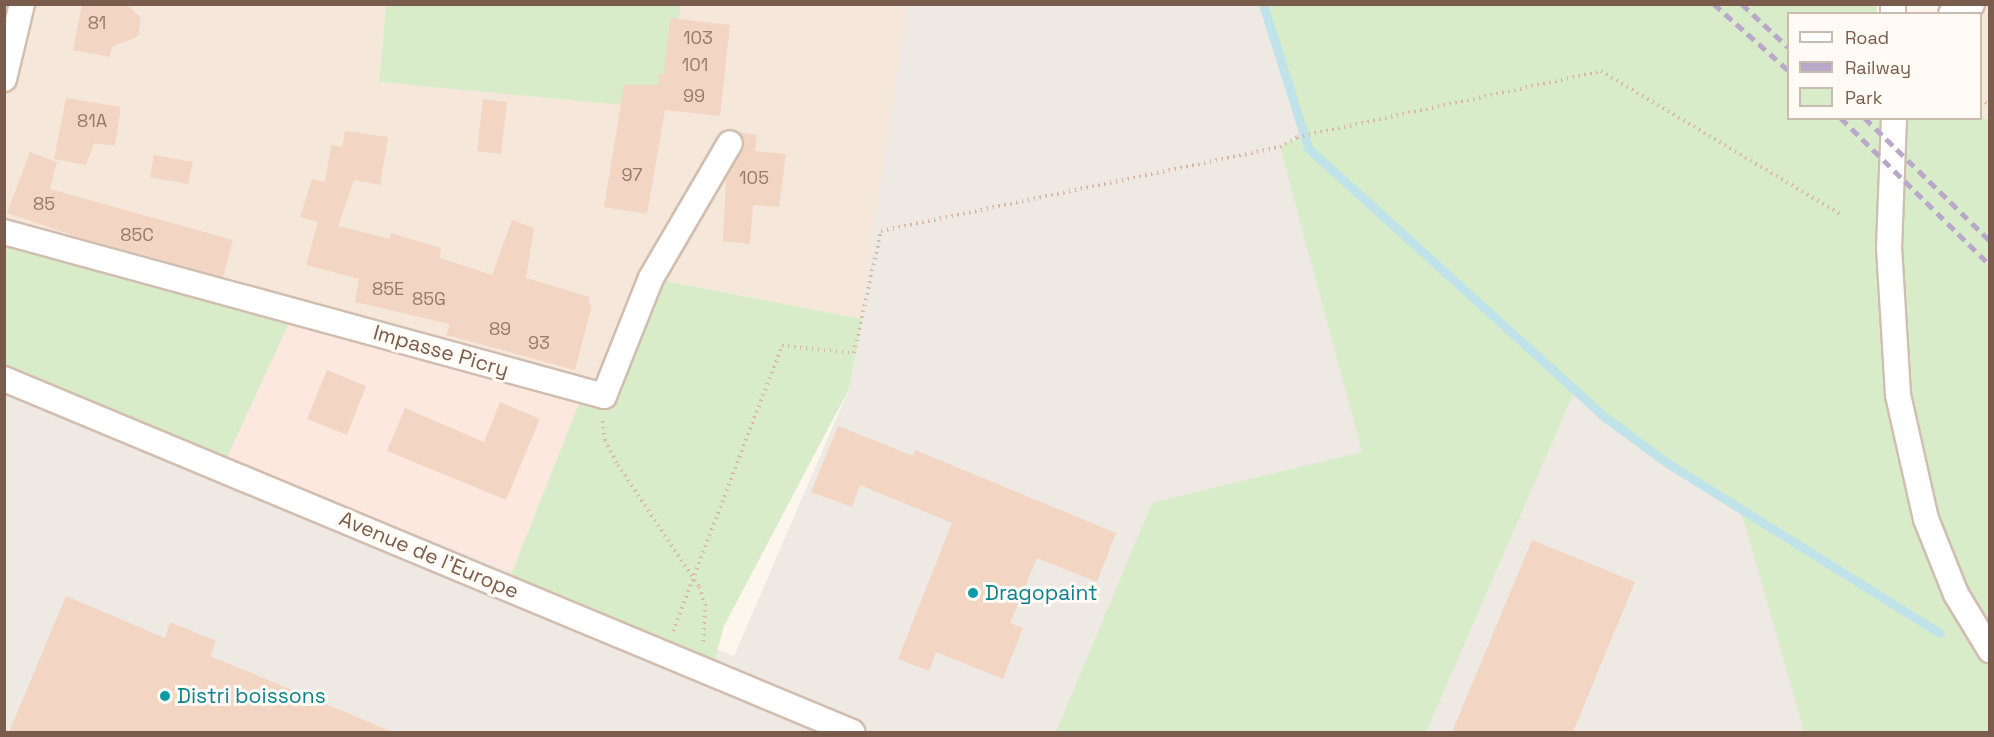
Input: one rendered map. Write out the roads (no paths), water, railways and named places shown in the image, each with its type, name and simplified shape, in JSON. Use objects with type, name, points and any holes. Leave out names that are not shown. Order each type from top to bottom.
[{"type":"street","points":[[4,79],[22,4]]},
{"type":"street","points":[[1955,12],[1972,4]]},
{"type":"street","points":[[1894,120],[1889,248],[1898,395],[1926,519],[1956,594],[1989,650]]},
{"type":"street","name":"Impasse Picry","points":[[4,232],[604,396],[651,278],[730,143]]},
{"type":"street","name":"Avenue de l'Europe","points":[[4,379],[852,732]]},
{"type":"waterway","points":[[1263,4],[1308,148],[1602,415],[1669,464],[1939,633]]},
{"type":"railway","points":[[1714,4],[1787,69]]},
{"type":"railway","points":[[1742,4],[1787,46]]},
{"type":"railway","points":[[1843,120],[1990,265]]},
{"type":"railway","points":[[1867,120],[1990,241]]},
{"type":"place","name":"Dragopaint","points":[[973,593]]},
{"type":"place","name":"Distri boissons","points":[[165,696]]}]
